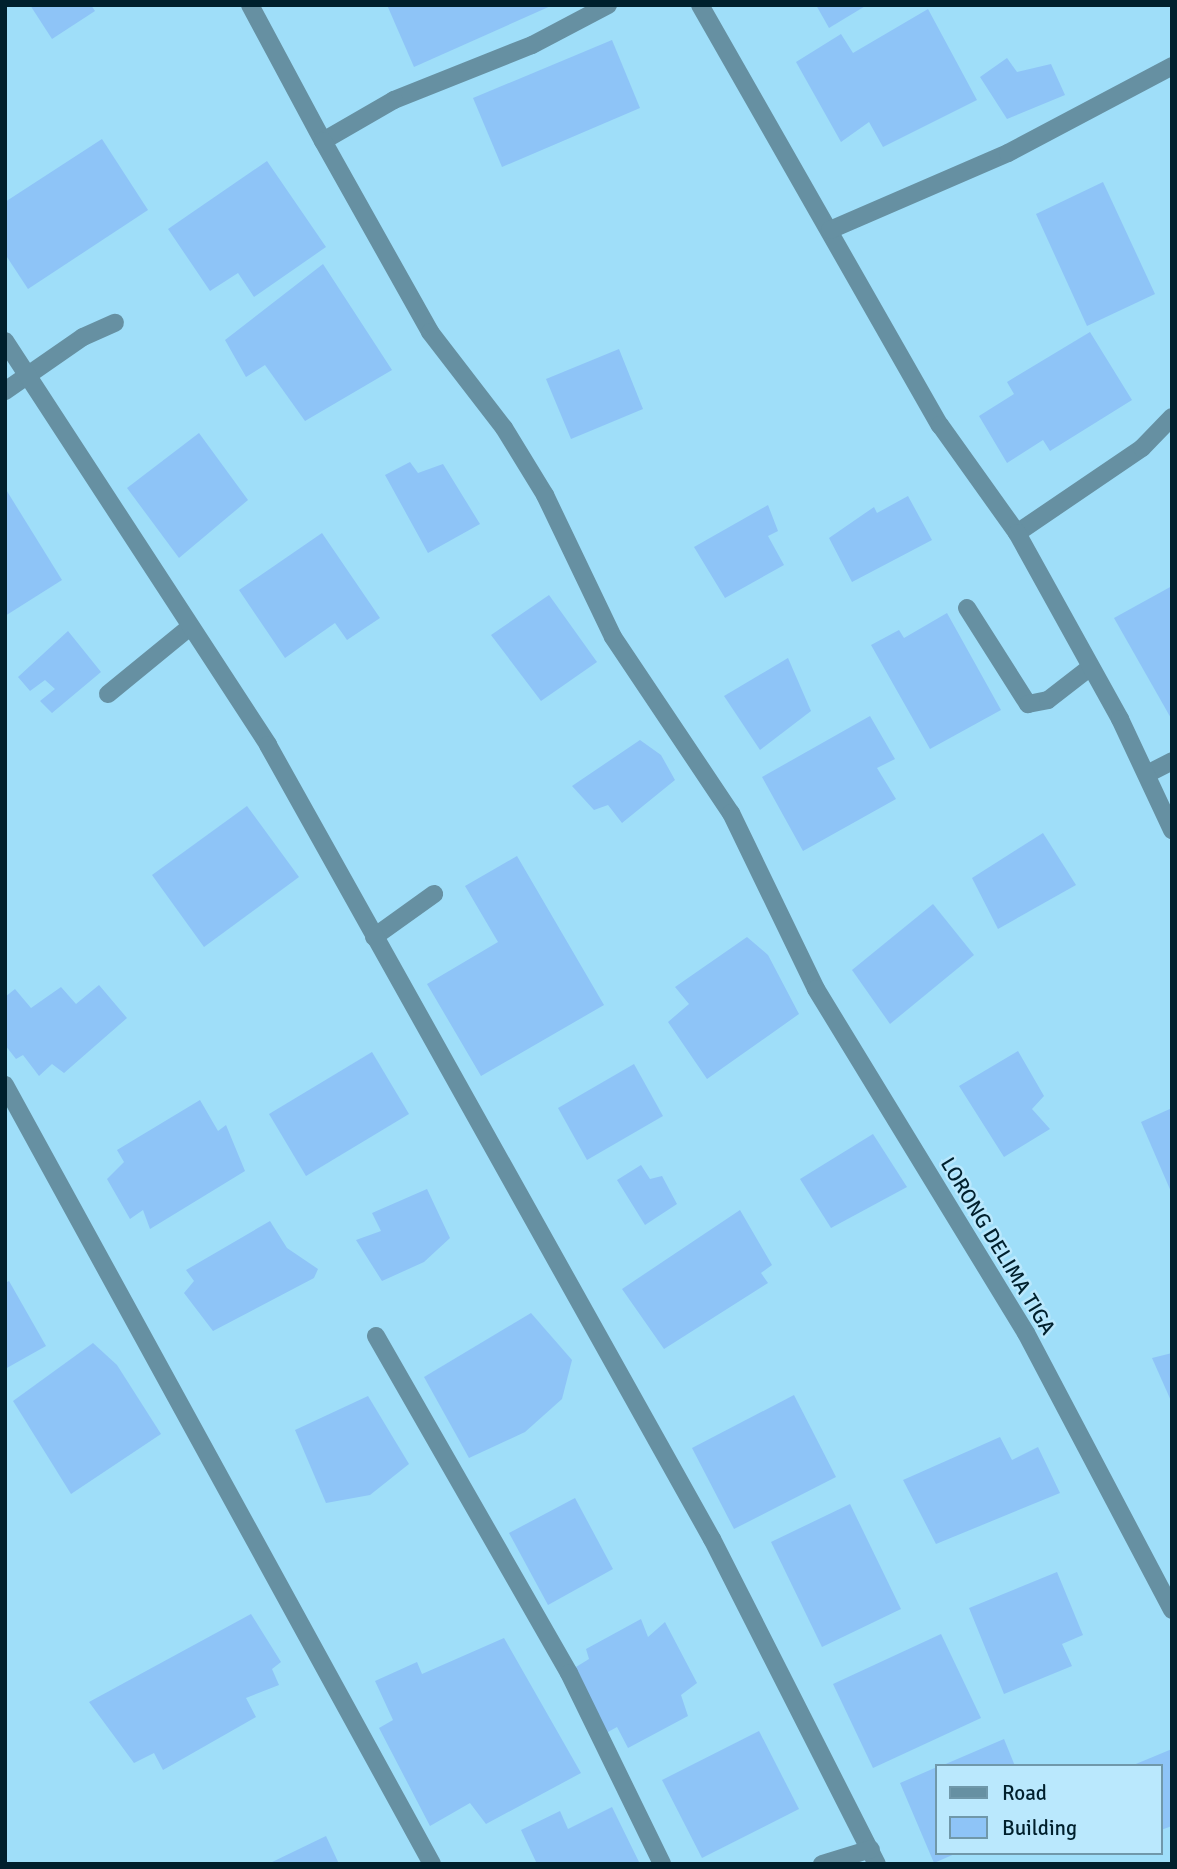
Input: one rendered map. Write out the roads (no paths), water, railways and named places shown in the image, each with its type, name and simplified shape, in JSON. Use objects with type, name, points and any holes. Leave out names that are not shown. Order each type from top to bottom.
[{"type":"street","name":"LORONG DELIMA TIGA","points":[[250,5],[430,332],[504,428],[545,495],[613,637],[731,813],[782,910],[816,989],[1026,1333],[1172,1610]]},
{"type":"street","points":[[323,141],[394,100],[532,45],[608,5]]},
{"type":"street","points":[[700,5],[940,425],[1017,533],[1147,775],[1172,830]]},
{"type":"street","points":[[830,230],[1008,153],[1172,66]]},
{"type":"street","points":[[5,391],[25,376],[114,323]]},
{"type":"street","points":[[5,341],[25,376],[268,745],[700,1516],[874,1857],[821,1864]]},
{"type":"street","points":[[1017,533],[1142,448],[1172,417]]},
{"type":"street","points":[[967,608],[1028,704],[1048,700],[1088,669]]},
{"type":"street","points":[[108,694],[190,627]]},
{"type":"street","points":[[1147,775],[1172,761]]},
{"type":"street","points":[[374,937],[434,894]]},
{"type":"street","points":[[5,1085],[432,1864]]},
{"type":"street","points":[[376,1336],[569,1673],[662,1864]]}]
